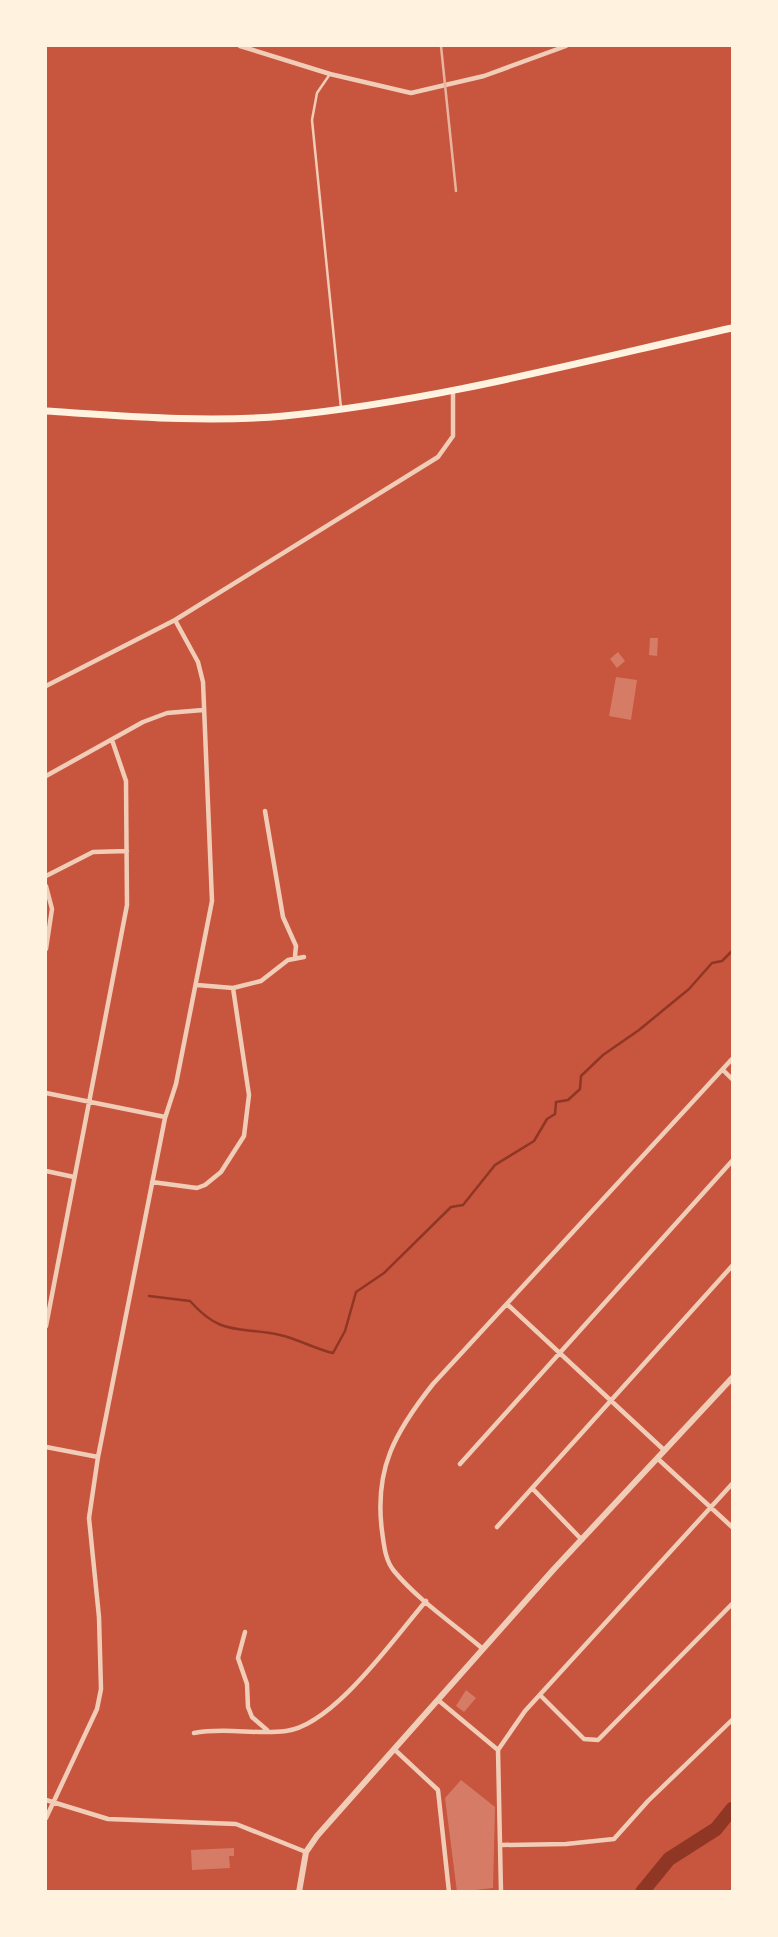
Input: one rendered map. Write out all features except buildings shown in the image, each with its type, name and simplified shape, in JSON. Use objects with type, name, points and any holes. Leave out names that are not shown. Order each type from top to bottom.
[{"type":"main road","points":[[46,411],[153,418],[229,419],[341,408],[453,390],[733,328]]},
{"type":"street","points":[[240,46],[331,74],[411,93],[425,92],[484,76],[566,46]]},
{"type":"street","points":[[46,686],[175,620],[438,457],[453,436],[453,390]]},
{"type":"street","points":[[46,1818],[89,1731],[101,1689],[99,1617],[88,1531],[98,1457],[165,1118],[176,1083],[212,901],[210,799],[203,682],[198,662],[175,620]]},
{"type":"street","points":[[46,776],[167,713],[203,710]]},
{"type":"street","points":[[46,1326],[127,905],[126,780],[112,740]]},
{"type":"street","points":[[265,811],[283,917],[296,947],[295,956]]},
{"type":"street","points":[[46,876],[93,852],[127,851]]},
{"type":"street","points":[[46,886],[52,909],[46,949]]},
{"type":"street","points":[[197,985],[233,988],[261,981],[295,956],[304,957]]},
{"type":"street","points":[[152,1182],[197,1188],[205,1185],[221,1172],[244,1136],[249,1095],[233,988]]},
{"type":"street","points":[[484,1649],[426,1601],[394,1570],[386,1558],[380,1518],[385,1462],[410,1413],[459,1356],[733,1059]]},
{"type":"street","points":[[723,1070],[733,1079]]},
{"type":"street","points":[[46,1093],[165,1118]]},
{"type":"street","points":[[460,1464],[733,1161]]},
{"type":"street","points":[[46,1171],[74,1177]]},
{"type":"street","points":[[497,1527],[733,1266]]},
{"type":"street","points":[[508,1305],[664,1450]]},
{"type":"street","points":[[299,1892],[306,1853],[394,1749],[656,1458],[733,1378]]},
{"type":"street","points":[[46,1447],[98,1457]]},
{"type":"street","points":[[656,1458],[733,1527]]},
{"type":"street","points":[[501,1892],[498,1751],[525,1711],[733,1484]]},
{"type":"street","points":[[532,1488],[582,1540]]},
{"type":"street","points":[[194,1732],[226,1729],[287,1731],[303,1726],[350,1691],[426,1601]]},
{"type":"street","points":[[541,1696],[584,1738],[598,1740],[733,1604]]},
{"type":"street","points":[[245,1632],[238,1658],[247,1684],[248,1707],[252,1717],[268,1731]]},
{"type":"street","points":[[439,1700],[498,1751]]},
{"type":"street","points":[[501,1845],[566,1844],[614,1839],[648,1801],[733,1720]]},
{"type":"street","points":[[394,1749],[438,1790],[449,1892]]},
{"type":"street","points":[[46,1800],[108,1819],[236,1824],[306,1853]]},
{"type":"lane","points":[[331,74],[317,93],[312,120],[341,408]]},
{"type":"waterway","points":[[149,1296],[190,1301],[221,1325],[280,1335],[333,1353],[345,1331],[356,1292],[384,1273],[451,1207],[463,1205],[495,1165],[534,1141],[547,1119],[555,1114],[556,1102],[568,1100],[580,1089],[581,1076],[603,1055],[689,989],[712,963],[722,961],[732,951]]},
{"type":"waterway","points":[[642,1892],[669,1859],[716,1829],[732,1809]]},
{"type":"railway","points":[[441,46],[456,191]]}]
